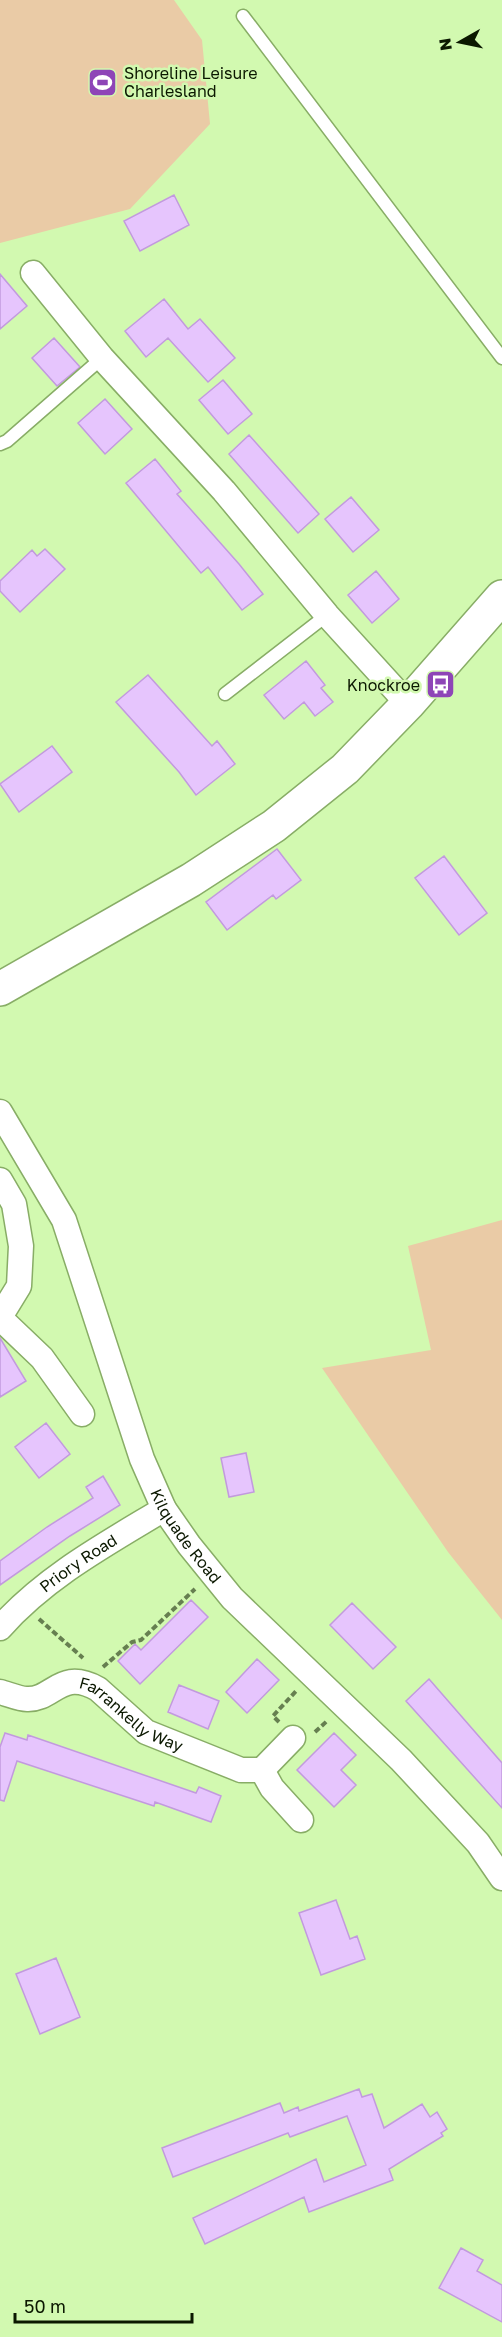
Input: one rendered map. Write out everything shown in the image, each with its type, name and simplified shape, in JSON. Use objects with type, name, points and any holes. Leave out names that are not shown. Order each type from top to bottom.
[{"type":"main road","points":[[0,989],[191,880],[274,826],[345,769],[408,704],[502,597]]},
{"type":"street","points":[[33,273],[102,358],[224,491],[327,615],[408,704]]},
{"type":"street","name":"Kilquade Road","points":[[0,1112],[64,1220],[142,1459],[164,1509],[189,1545],[232,1598],[401,1760],[477,1843],[502,1878]]},
{"type":"street","points":[[0,1180],[14,1204],[21,1246],[19,1286],[0,1318],[42,1358],[82,1414]]},
{"type":"street","name":"Priory Road","points":[[1,1625],[22,1604],[61,1573],[164,1509]]},
{"type":"street","name":"Farrankelly Way","points":[[0,1692],[27,1699],[39,1697],[60,1684],[75,1682],[90,1684],[146,1732],[241,1770],[262,1770]]},
{"type":"street","points":[[293,1738],[262,1770],[272,1788],[301,1820]]},
{"type":"lane","points":[[243,16],[502,358]]},
{"type":"lane","points":[[0,444],[7,441],[102,358]]},
{"type":"lane","points":[[225,694],[327,615]]},
{"type":"path","points":[[93,1664],[101,1670],[132,1642],[141,1640],[212,1574]]},
{"type":"path","points":[[22,1604],[85,1659]]},
{"type":"shaded area","name":"Shoreline Leisure Charlesland","points":[[0,0],[174,0],[202,40],[210,124],[130,209],[0,243]]},
{"type":"shaded area","points":[[502,1220],[502,1620],[448,1552],[322,1368],[431,1350],[408,1246]]},
{"type":"building","points":[[174,195],[189,225],[140,251],[124,221]]},
{"type":"building","points":[[0,274],[27,306],[0,329]]},
{"type":"building","points":[[164,299],[188,329],[200,319],[235,358],[208,382],[168,338],[146,357],[125,331]]},
{"type":"building","points":[[54,338],[80,367],[57,386],[32,358]]},
{"type":"building","points":[[223,380],[252,414],[228,434],[199,400]]},
{"type":"building","points":[[105,399],[132,429],[105,454],[78,423]]},
{"type":"building","points":[[249,435],[319,514],[298,533],[229,454]]},
{"type":"building","points":[[155,459],[181,491],[177,494],[263,594],[242,610],[208,567],[201,573],[126,483]]},
{"type":"building","points":[[351,497],[379,530],[353,552],[325,519]]},
{"type":"building","points":[[45,549],[65,569],[20,612],[0,591],[0,581],[32,550],[37,556]]},
{"type":"building","points":[[376,571],[399,599],[372,623],[348,595]]},
{"type":"building","points":[[306,661],[325,685],[321,688],[333,702],[315,716],[304,702],[284,719],[264,695]]},
{"type":"building","points":[[148,675],[212,746],[217,741],[235,764],[196,795],[179,772],[116,702]]},
{"type":"building","points":[[52,746],[72,772],[19,812],[0,784]]},
{"type":"building","points":[[277,849],[301,880],[276,899],[273,895],[227,930],[206,902]]},
{"type":"building","points":[[444,856],[487,913],[459,935],[415,878]]},
{"type":"building","points":[[0,1338],[26,1381],[0,1397]]},
{"type":"building","points":[[46,1423],[70,1454],[39,1478],[15,1447]]},
{"type":"building","points":[[246,1453],[254,1492],[229,1497],[221,1458]]},
{"type":"building","points":[[103,1476],[120,1505],[70,1536],[0,1585],[0,1561],[93,1498],[86,1487]]},
{"type":"building","points":[[191,1600],[208,1617],[140,1684],[118,1661],[135,1644],[141,1650]]},
{"type":"building","points":[[352,1603],[396,1647],[373,1669],[330,1625]]},
{"type":"building","points":[[257,1659],[279,1680],[247,1713],[226,1692]]},
{"type":"building","points":[[429,1679],[502,1763],[502,1808],[406,1701]]},
{"type":"building","points":[[179,1685],[219,1701],[208,1729],[168,1712]]},
{"type":"building","points":[[5,1733],[27,1740],[28,1735],[196,1793],[199,1787],[221,1796],[211,1822],[155,1802],[154,1806],[17,1761],[4,1801],[0,1800],[0,1747]]},
{"type":"building","points":[[334,1733],[356,1755],[341,1770],[356,1785],[334,1807],[297,1770]]},
{"type":"building","points":[[336,1900],[350,1939],[357,1936],[365,1959],[321,1975],[299,1913]]},
{"type":"building","points":[[56,1958],[80,2017],[40,2034],[16,1974]]},
{"type":"building","points":[[359,2089],[362,2097],[372,2094],[384,2128],[422,2104],[430,2117],[437,2112],[447,2129],[441,2133],[443,2136],[389,2169],[393,2180],[309,2212],[304,2197],[205,2244],[193,2218],[316,2159],[324,2182],[366,2165],[347,2116],[290,2137],[288,2133],[173,2177],[162,2148],[280,2103],[284,2113],[298,2107],[299,2111]]},
{"type":"building","points":[[461,2248],[483,2260],[477,2271],[502,2285],[502,2322],[439,2288]]},
{"type":"place","name":"Shoreline Leisure Charlesland","points":[[103,82]]},
{"type":"place","name":"Knockroe","points":[[441,685]]}]
